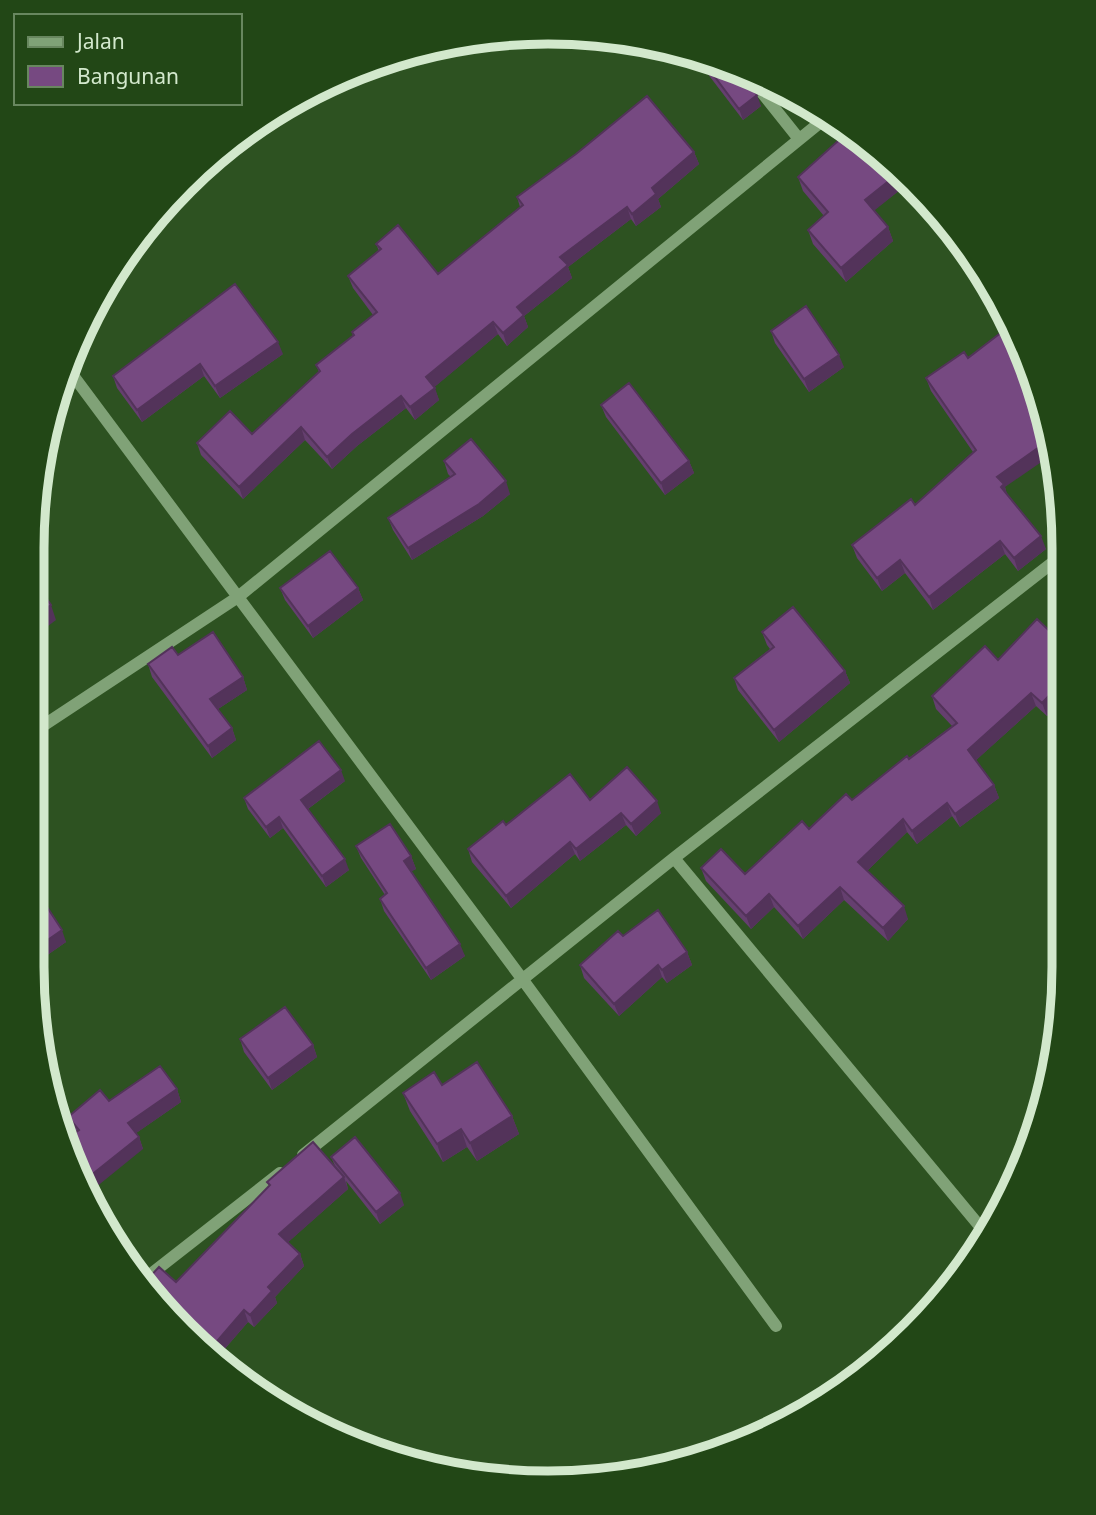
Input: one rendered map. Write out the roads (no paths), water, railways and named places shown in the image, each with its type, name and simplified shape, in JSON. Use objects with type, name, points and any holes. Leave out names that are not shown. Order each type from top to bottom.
[{"type":"street","points":[[761,91],[799,139]]},
{"type":"street","points":[[44,725],[238,597],[819,123]]},
{"type":"street","points":[[74,377],[523,980],[776,1326]]},
{"type":"street","points":[[149,1275],[674,858],[1052,562]]},
{"type":"street","points":[[674,858],[980,1227]]}]
